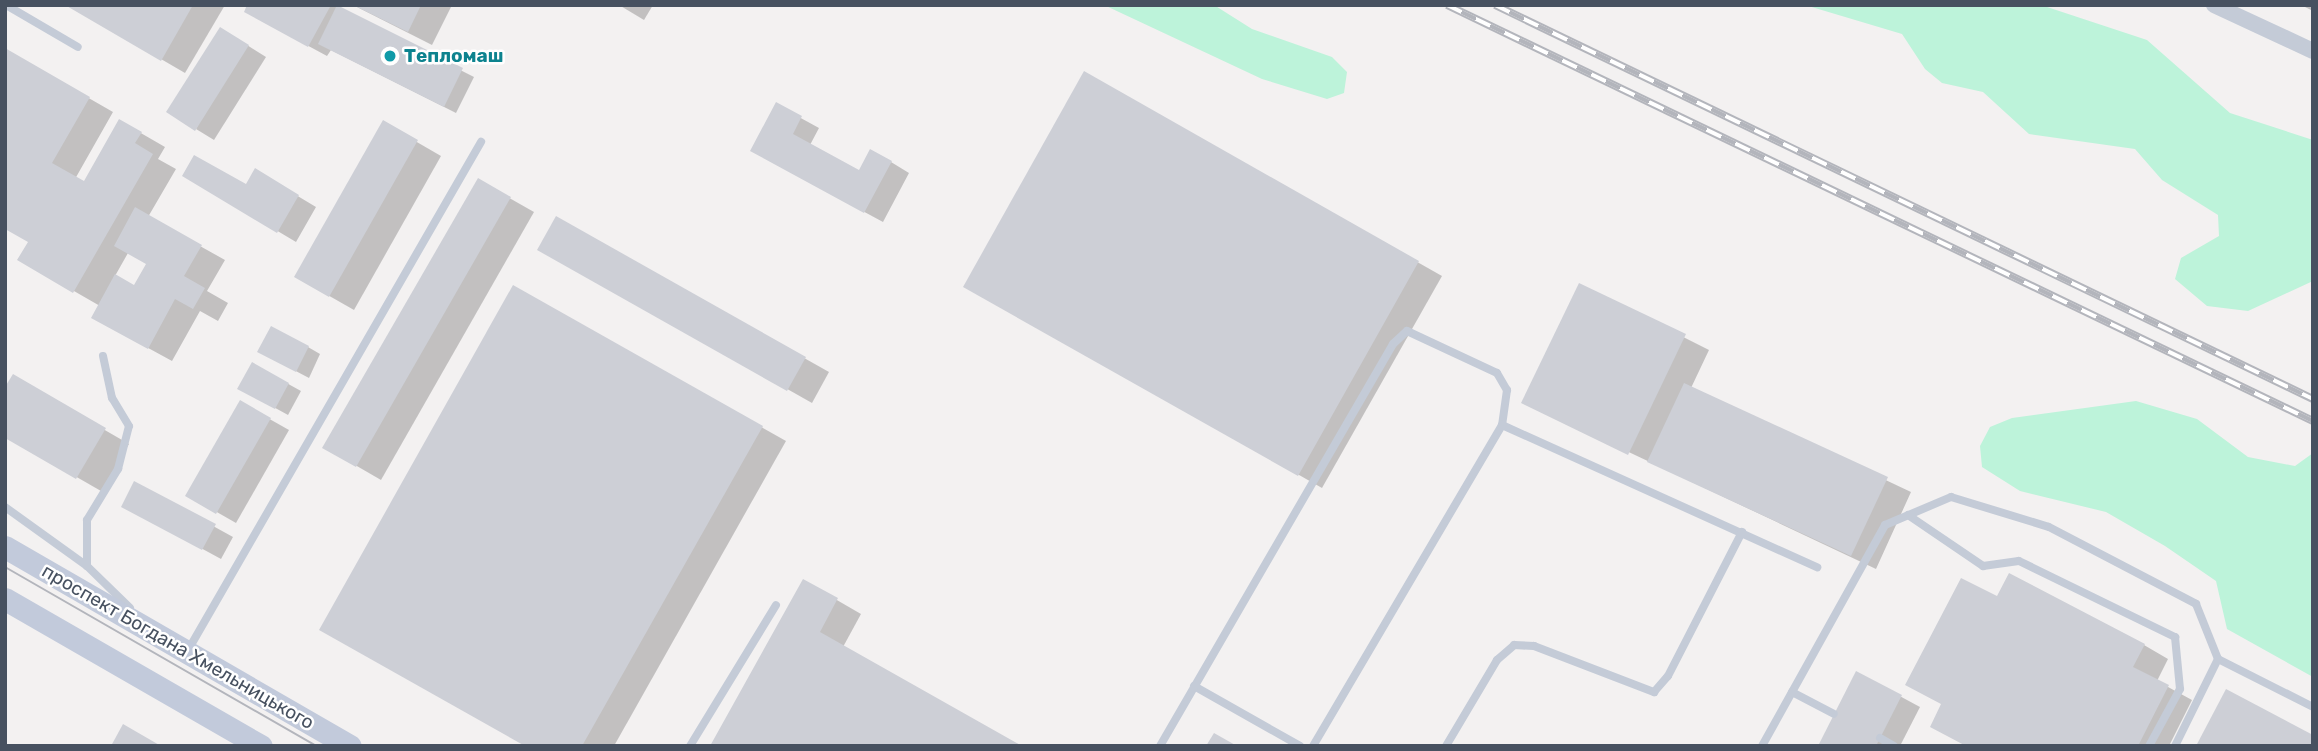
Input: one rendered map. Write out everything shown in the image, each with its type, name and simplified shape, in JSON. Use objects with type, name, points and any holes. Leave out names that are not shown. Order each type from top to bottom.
[{"type":"main road","name":"проспект Богдана Хмельницького","points":[[5,547],[350,746]]},
{"type":"main road","points":[[5,598],[261,746]]},
{"type":"street","points":[[2214,5],[2313,51]]},
{"type":"lane","points":[[6,5],[78,47]]},
{"type":"lane","points":[[187,652],[481,142]]},
{"type":"lane","points":[[1160,746],[1393,344],[1407,331],[1497,373],[1507,390],[1502,425],[1313,746]]},
{"type":"lane","points":[[87,566],[87,520],[118,469],[129,426],[112,397],[103,356]]},
{"type":"lane","points":[[1502,425],[1817,567]]},
{"type":"lane","points":[[1762,746],[1885,525],[1951,497],[2049,527],[2196,604],[2218,659],[2313,707]]},
{"type":"lane","points":[[5,507],[87,566],[157,635]]},
{"type":"lane","points":[[1908,515],[1983,566],[2019,561],[2175,637],[2180,689],[2150,746]]},
{"type":"lane","points":[[1446,746],[1497,660],[1514,645],[1534,646],[1654,692],[1668,676],[1742,532]]},
{"type":"lane","points":[[690,746],[776,605]]},
{"type":"lane","points":[[2175,746],[2218,659]]},
{"type":"lane","points":[[1194,686],[1300,746]]},
{"type":"lane","points":[[1792,692],[1834,714]]},
{"type":"lane","points":[[1880,738],[1894,746]]},
{"type":"green space","points":[[1104,5],[1214,5],[1252,29],[1332,57],[1347,72],[1344,93],[1327,99],[1262,79]]},
{"type":"green space","points":[[1805,5],[2041,5],[2147,40],[2230,113],[2313,140],[2313,281],[2248,311],[2207,306],[2175,279],[2181,258],[2219,236],[2218,215],[2162,180],[2135,149],[2029,134],[1983,92],[1942,83],[1925,69],[1902,34]]},
{"type":"green space","points":[[2136,401],[2197,419],[2248,457],[2295,466],[2313,453],[2313,677],[2227,629],[2216,581],[2165,546],[2106,512],[2020,491],[1982,467],[1980,446],[1990,427],[2012,418]]},
{"type":"building","points":[[65,5],[193,5],[161,61]]},
{"type":"building","points":[[247,5],[331,5],[308,47],[244,12]]},
{"type":"building","name":"Тепломаш","points":[[337,5],[463,68],[444,107],[318,44]]},
{"type":"building","points":[[353,5],[421,5],[408,32]]},
{"type":"building","points":[[220,27],[249,45],[195,131],[166,112]]},
{"type":"building","points":[[5,48],[90,97],[52,163],[84,181],[119,119],[142,132],[135,143],[153,154],[73,293],[17,260],[28,242],[5,229]]},
{"type":"building","points":[[1084,71],[1419,261],[1298,476],[963,287]]},
{"type":"building","points":[[776,102],[802,116],[793,134],[859,170],[870,149],[892,161],[864,213],[750,151]]},
{"type":"building","points":[[383,120],[418,140],[329,297],[294,277]]},
{"type":"building","points":[[194,155],[246,184],[255,168],[299,195],[277,233],[182,176]]},
{"type":"building","points":[[478,178],[511,197],[356,467],[322,448]]},
{"type":"building","points":[[135,207],[202,245],[184,276],[205,288],[193,309],[175,299],[148,349],[91,318],[115,274],[134,285],[146,264],[114,246]]},
{"type":"building","points":[[556,216],[806,357],[787,391],[537,250]]},
{"type":"building","points":[[1579,283],[1686,334],[1628,455],[1521,403]]},
{"type":"building","points":[[513,285],[763,426],[582,746],[525,746],[319,630]]},
{"type":"building","points":[[271,326],[309,346],[296,372],[257,352]]},
{"type":"building","points":[[252,362],[289,383],[275,409],[237,389]]},
{"type":"building","points":[[13,374],[106,428],[76,479],[5,438],[5,387]]},
{"type":"building","points":[[1684,383],[1888,477],[1851,556],[1647,462]]},
{"type":"building","points":[[240,400],[271,418],[216,514],[185,496]]},
{"type":"building","points":[[134,481],[216,524],[202,550],[121,507]]},
{"type":"building","points":[[2009,573],[2145,644],[2133,667],[2169,685],[2138,746],[1966,746],[1930,727],[1941,704],[1905,685],[1961,578],[1997,596]]},
{"type":"building","points":[[803,579],[838,598],[820,632],[1022,746],[710,746]]},
{"type":"building","points":[[1856,671],[1902,695],[1876,746],[1818,746]]},
{"type":"building","points":[[2226,689],[2313,735],[2313,746],[2196,746]]},
{"type":"building","points":[[123,724],[161,746],[111,746]]},
{"type":"building","points":[[1214,733],[1237,746],[1206,746]]},
{"type":"tram line","points":[[5,567],[316,746]]},
{"type":"railway","points":[[1447,5],[2313,421]]},
{"type":"railway","points":[[1495,5],[2313,399]]},
{"type":"place","name":"Тепломаш","points":[[390,56]]}]
